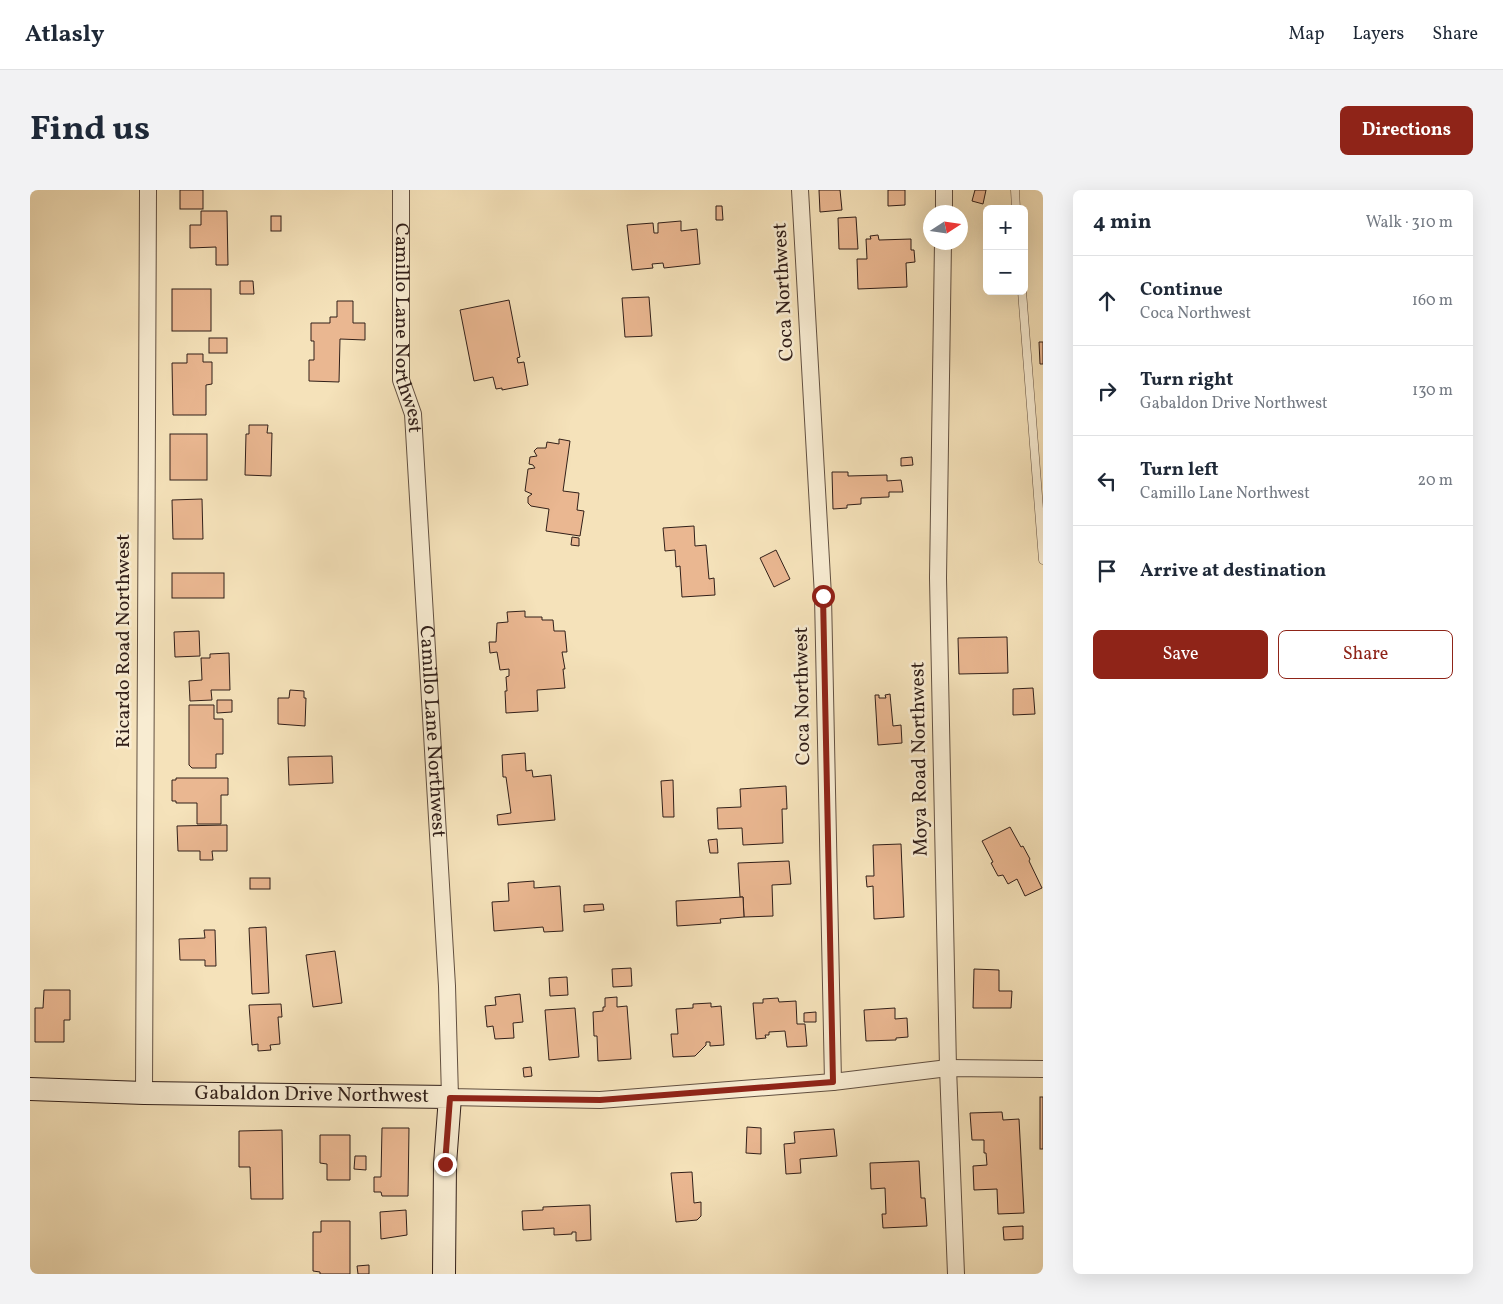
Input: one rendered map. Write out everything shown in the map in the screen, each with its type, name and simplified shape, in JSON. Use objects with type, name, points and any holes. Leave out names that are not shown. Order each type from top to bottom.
[{"type":"street","name":"Ricardo Road Northwest","points":[[144,1093],[148,190]]},
{"type":"street","name":"Camillo Lane Northwest","points":[[401,190],[401,380],[413,414],[447,986],[450,1098],[445,1164],[444,1274]]},
{"type":"street","name":"Coca Northwest","points":[[800,190],[823,596],[833,1082]]},
{"type":"street","points":[[944,190],[944,205]]},
{"type":"street","name":"Moya Road Northwest","points":[[944,250],[938,578],[948,1068],[956,1274]]},
{"type":"street","name":"Gabaldon Drive Northwest","points":[[30,1089],[144,1093],[600,1100],[833,1082],[948,1068],[1043,1069]]},
{"type":"lane","points":[[1015,190],[1016,205]]},
{"type":"lane","points":[[1022,295],[1043,560]]},
{"type":"building","points":[[180,190],[203,190],[203,209],[180,209]]},
{"type":"building","points":[[819,190],[840,190],[842,210],[820,212]]},
{"type":"building","points":[[888,190],[905,190],[905,205],[888,206]]},
{"type":"building","points":[[975,190],[986,190],[983,204],[972,201]]},
{"type":"building","points":[[716,206],[722,206],[723,220],[716,220]]},
{"type":"building","points":[[201,211],[227,211],[228,265],[216,265],[216,247],[190,248],[190,225],[201,225]]},
{"type":"building","points":[[271,216],[281,216],[281,231],[271,231]]},
{"type":"building","points":[[856,217],[858,249],[839,249],[838,218]]},
{"type":"building","points":[[681,221],[681,231],[697,229],[700,264],[664,268],[663,263],[652,264],[653,268],[632,270],[627,225],[653,223],[654,233],[658,233],[658,223]]},
{"type":"building","points":[[878,235],[879,240],[911,239],[911,250],[914,250],[915,262],[906,263],[907,287],[858,289],[857,259],[867,259],[866,239],[871,239],[870,236]]},
{"type":"building","points":[[240,281],[253,281],[254,294],[240,294]]},
{"type":"building","points":[[172,289],[211,289],[211,331],[172,331]]},
{"type":"building","points":[[649,297],[652,336],[625,337],[622,298]]},
{"type":"building","points":[[509,300],[520,357],[517,358],[518,363],[524,362],[528,385],[502,390],[502,388],[496,389],[493,377],[474,381],[460,310]]},
{"type":"building","points":[[337,301],[353,301],[353,323],[365,323],[365,340],[340,339],[339,382],[309,381],[309,360],[314,360],[314,341],[311,341],[311,323],[330,323],[330,317],[337,317]]},
{"type":"building","points":[[209,338],[227,338],[227,353],[209,353]]},
{"type":"building","points":[[1039,342],[1043,342],[1043,364],[1040,364]]},
{"type":"building","points":[[187,354],[203,354],[203,362],[212,362],[212,384],[206,385],[206,415],[173,415],[172,363],[187,363]]},
{"type":"building","points":[[249,425],[268,425],[267,433],[272,433],[271,476],[245,475],[246,434],[249,434]]},
{"type":"building","points":[[170,434],[207,434],[207,480],[170,480]]},
{"type":"building","points":[[559,439],[570,441],[563,491],[579,493],[577,510],[584,511],[580,536],[546,531],[549,509],[531,506],[528,503],[528,497],[532,494],[525,491],[528,469],[535,468],[529,464],[530,457],[537,456],[534,451],[537,448],[546,448],[547,442],[559,444]]},
{"type":"building","points":[[912,457],[913,465],[901,466],[901,458]]},
{"type":"building","points":[[832,472],[848,472],[848,476],[887,475],[887,481],[901,480],[903,492],[889,492],[889,497],[861,498],[861,504],[833,509]]},
{"type":"building","points":[[202,499],[203,539],[173,539],[172,500]]},
{"type":"building","points":[[694,526],[695,546],[706,545],[709,579],[714,578],[715,595],[682,597],[680,566],[676,567],[675,550],[665,551],[663,528]]},
{"type":"building","points":[[572,537],[579,538],[579,546],[571,545]]},
{"type":"building","points":[[776,550],[790,579],[774,587],[760,558]]},
{"type":"building","points":[[172,573],[224,573],[224,598],[172,598]]},
{"type":"building","points":[[525,611],[525,617],[542,617],[542,620],[553,620],[554,631],[565,631],[567,652],[562,652],[565,669],[563,669],[565,688],[537,690],[538,711],[506,713],[505,691],[507,691],[506,677],[509,676],[509,669],[500,670],[497,652],[490,653],[489,642],[496,642],[497,623],[508,622],[507,612]]},
{"type":"building","points":[[199,631],[200,656],[175,657],[174,632]]},
{"type":"building","points":[[1007,637],[1008,673],[959,674],[958,638]]},
{"type":"building","points":[[229,653],[230,690],[211,690],[212,700],[190,701],[189,681],[202,680],[201,658],[210,658],[210,654]]},
{"type":"building","points":[[1033,688],[1035,714],[1013,715],[1013,689]]},
{"type":"building","points":[[290,690],[304,691],[304,698],[306,698],[305,726],[278,724],[278,698],[289,698]]},
{"type":"building","points":[[890,694],[893,726],[901,725],[902,743],[878,745],[875,695],[879,695],[879,698],[886,698],[885,695]]},
{"type":"building","points":[[217,700],[232,700],[232,712],[217,713]]},
{"type":"building","points":[[189,705],[214,705],[214,719],[223,719],[223,754],[216,754],[216,768],[192,768],[189,765]]},
{"type":"building","points":[[525,753],[526,771],[532,770],[533,777],[551,775],[555,820],[498,825],[497,815],[511,813],[506,777],[503,777],[502,755]]},
{"type":"building","points":[[332,756],[333,783],[289,785],[288,757]]},
{"type":"building","points":[[176,778],[228,778],[228,795],[221,795],[221,824],[197,824],[197,803],[176,803],[176,801],[172,801],[172,780],[176,780]]},
{"type":"building","points":[[673,780],[674,817],[663,817],[661,781]]},
{"type":"building","points":[[786,786],[787,809],[782,809],[783,843],[743,845],[742,828],[718,829],[717,808],[741,807],[740,789]]},
{"type":"building","points":[[227,825],[227,851],[212,851],[213,860],[200,860],[200,851],[178,851],[177,826]]},
{"type":"building","points":[[1010,827],[1030,859],[1029,861],[1042,888],[1025,896],[1017,879],[1008,884],[1003,875],[998,876],[982,841]]},
{"type":"building","points":[[717,839],[718,853],[710,853],[708,840]]},
{"type":"building","points":[[901,844],[904,917],[874,919],[873,886],[867,887],[866,876],[874,876],[873,845]]},
{"type":"building","points":[[789,861],[791,884],[772,885],[773,916],[744,917],[743,897],[740,897],[738,863]]},
{"type":"building","points":[[250,878],[270,878],[270,889],[250,889]]},
{"type":"building","points":[[534,881],[534,888],[560,886],[563,931],[544,932],[543,927],[494,931],[492,902],[509,901],[508,883]]},
{"type":"building","points":[[743,897],[744,917],[720,919],[721,923],[677,926],[676,901]]},
{"type":"building","points":[[603,904],[604,910],[584,912],[584,905]]},
{"type":"building","points":[[266,927],[269,993],[252,994],[249,928]]},
{"type":"building","points":[[204,930],[215,930],[216,966],[205,966],[205,960],[180,960],[179,939],[205,938]]},
{"type":"building","points":[[335,951],[342,1003],[313,1007],[306,955]]},
{"type":"building","points":[[631,968],[632,986],[613,987],[612,969]]},
{"type":"building","points":[[974,969],[999,970],[999,991],[1012,991],[1011,1008],[973,1008]]},
{"type":"building","points":[[567,977],[568,995],[550,996],[549,978]]},
{"type":"building","points":[[44,990],[70,990],[70,1020],[64,1020],[64,1042],[35,1042],[35,1008],[43,1008]]},
{"type":"building","points":[[520,994],[523,1022],[513,1023],[514,1038],[495,1039],[493,1026],[487,1027],[485,1006],[496,1005],[495,997]]},
{"type":"building","points":[[617,997],[617,1007],[627,1006],[631,1059],[598,1061],[597,1036],[594,1036],[593,1012],[603,1011],[605,998]]},
{"type":"building","points":[[778,998],[779,1002],[796,1001],[797,1024],[805,1024],[807,1046],[787,1047],[785,1031],[769,1032],[769,1035],[765,1035],[766,1038],[756,1039],[753,1003],[763,1003],[763,999]]},
{"type":"building","points":[[711,1003],[711,1007],[721,1006],[724,1045],[710,1046],[710,1042],[706,1042],[706,1045],[695,1056],[673,1057],[671,1034],[678,1034],[676,1009],[693,1008],[693,1004]]},
{"type":"building","points":[[281,1004],[282,1017],[278,1017],[280,1044],[270,1045],[271,1050],[258,1051],[258,1044],[252,1045],[249,1005]]},
{"type":"building","points":[[575,1008],[579,1057],[549,1060],[545,1010]]},
{"type":"building","points":[[895,1008],[895,1019],[907,1018],[908,1037],[896,1038],[896,1040],[866,1041],[864,1010]]},
{"type":"building","points":[[816,1012],[816,1022],[804,1022],[804,1013]]},
{"type":"building","points":[[531,1067],[532,1076],[524,1077],[523,1068]]},
{"type":"building","points":[[1040,1097],[1043,1097],[1043,1149],[1040,1149]]},
{"type":"building","points":[[1002,1112],[1003,1120],[1019,1119],[1024,1213],[998,1214],[997,1189],[974,1190],[973,1166],[987,1165],[986,1153],[984,1153],[984,1140],[972,1140],[970,1113]]},
{"type":"building","points":[[747,1127],[761,1128],[761,1154],[746,1153]]},
{"type":"building","points":[[382,1128],[409,1128],[408,1196],[382,1196],[381,1192],[374,1192],[374,1177],[381,1177]]},
{"type":"building","points":[[834,1129],[837,1156],[800,1159],[801,1173],[786,1174],[784,1144],[795,1143],[794,1132]]},
{"type":"building","points":[[282,1130],[283,1199],[251,1199],[250,1167],[239,1167],[239,1131]]},
{"type":"building","points":[[320,1135],[350,1135],[350,1180],[327,1180],[327,1164],[320,1163]]},
{"type":"building","points":[[355,1156],[366,1156],[366,1170],[354,1169]]},
{"type":"building","points":[[919,1161],[921,1198],[925,1198],[927,1226],[883,1228],[882,1214],[886,1214],[885,1188],[871,1189],[870,1163]]},
{"type":"building","points":[[692,1172],[694,1203],[701,1202],[701,1216],[697,1220],[676,1222],[671,1173]]},
{"type":"building","points":[[590,1205],[591,1240],[576,1241],[576,1232],[554,1235],[554,1228],[523,1230],[522,1211],[543,1210],[543,1207]]},
{"type":"building","points":[[406,1210],[407,1235],[381,1239],[380,1212]]},
{"type":"building","points":[[321,1221],[350,1221],[350,1274],[320,1274],[320,1272],[313,1271],[313,1232],[321,1232]]},
{"type":"building","points":[[1023,1226],[1023,1239],[1004,1240],[1003,1227]]},
{"type":"building","points":[[369,1265],[369,1274],[358,1274],[357,1266]]},
{"type":"route","points":[[445,1164],[450,1098],[600,1100],[833,1082],[823,596]]}]
